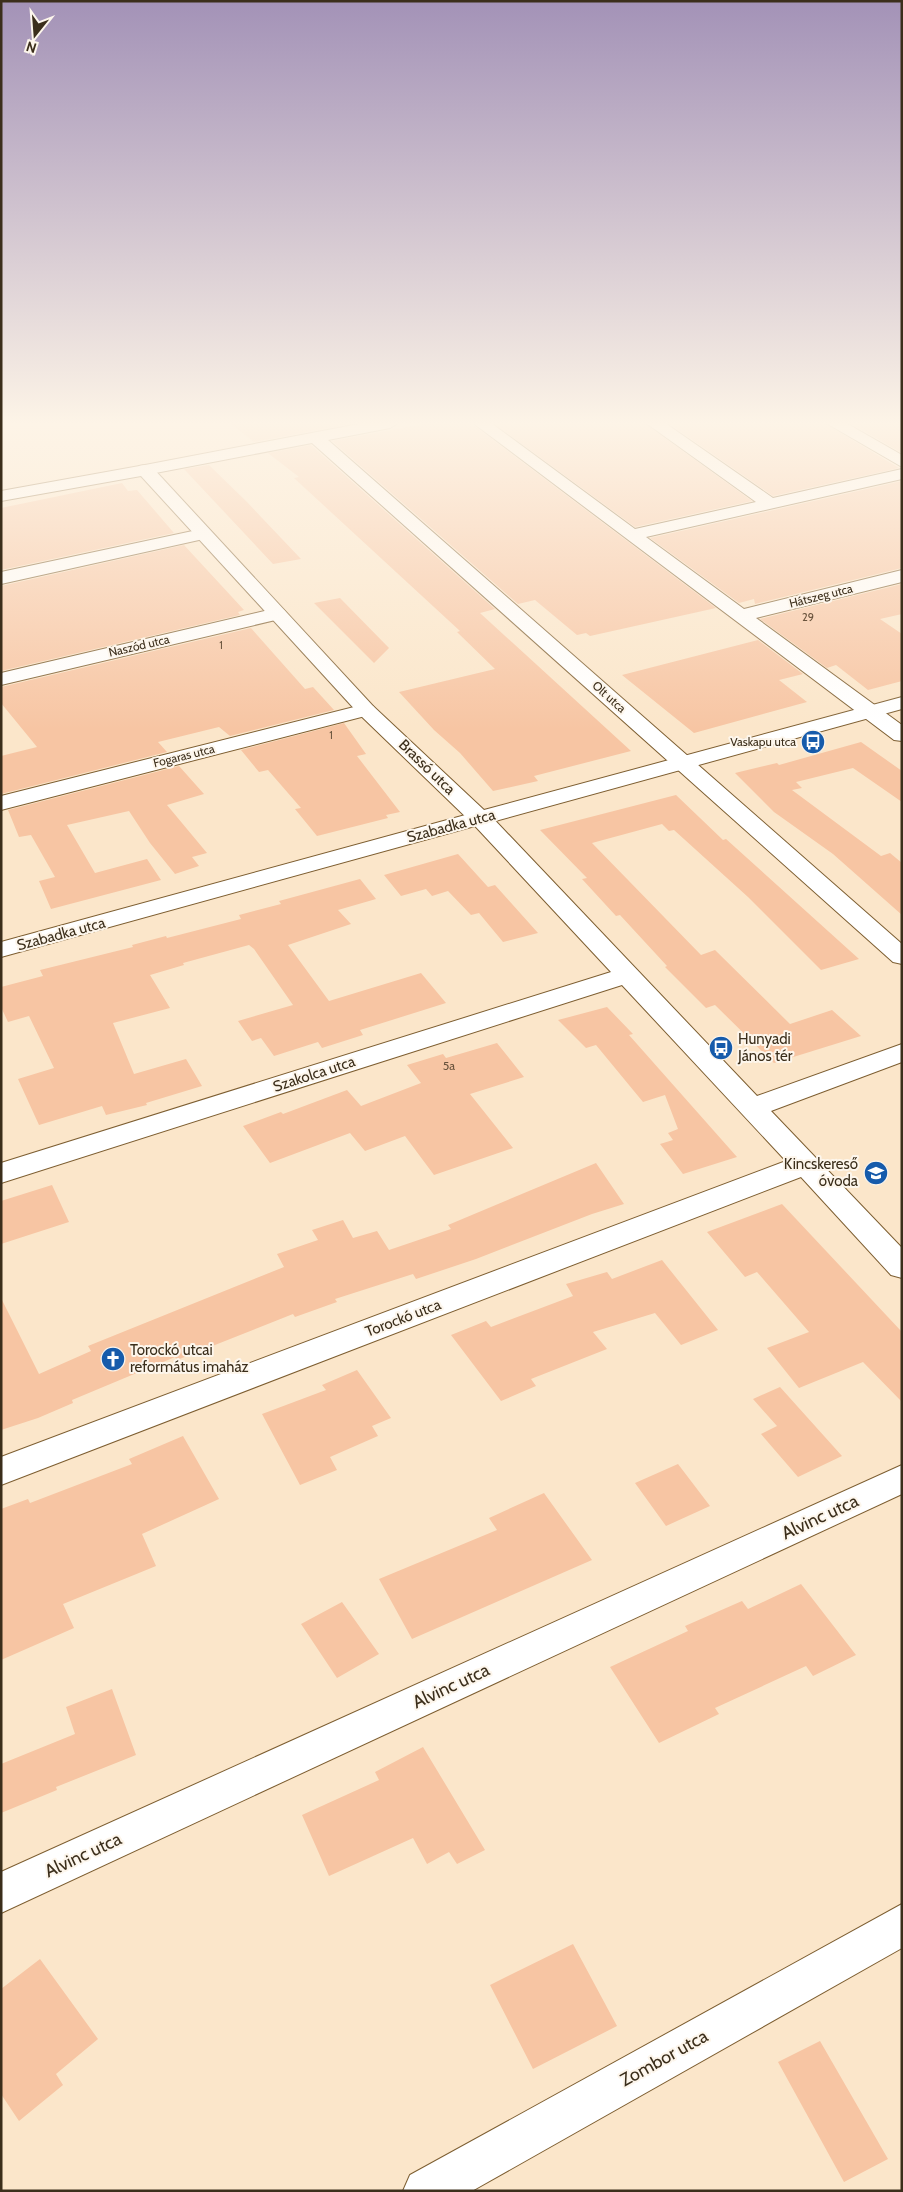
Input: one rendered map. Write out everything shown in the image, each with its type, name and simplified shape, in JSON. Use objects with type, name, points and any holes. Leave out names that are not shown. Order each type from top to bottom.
[{"type":"street","name":"Brassó utca","points":[[194,525],[366,710],[480,818],[751,1108]]},
{"type":"street","name":"Olt utca","points":[[415,525],[902,956]]},
{"type":"street","points":[[618,525],[902,735]]},
{"type":"street","points":[[631,535],[675,525]]},
{"type":"street","points":[[1,578],[202,534]]},
{"type":"street","name":"Hátszeg utca","points":[[740,616],[902,576]]},
{"type":"street","name":"Naszód utca","points":[[1,679],[277,614]]},
{"type":"street","name":"Szabadka utca","points":[[1,950],[902,703]]},
{"type":"street","name":"Fogaras utca","points":[[1,803],[366,710]]},
{"type":"street","name":"Szakolca utca","points":[[1,1173],[628,975]]},
{"type":"street","points":[[902,1052],[751,1108],[902,1267]]},
{"type":"street","name":"Torockó utca","points":[[1,1471],[805,1165]]},
{"type":"street","name":"Alvinc utca","points":[[1,1893],[902,1479]]},
{"type":"street","name":"Zombor utca","points":[[426,2191],[902,1925]]},
{"type":"building","points":[[1,525],[167,525],[174,533],[1,570]]},
{"type":"building","points":[[237,525],[269,525],[301,559],[273,564]]},
{"type":"building","points":[[345,525],[401,525],[495,609],[480,613],[631,751],[534,776],[538,781],[493,791],[460,753],[434,730],[399,692],[495,669],[457,632],[460,631]]},
{"type":"building","points":[[428,525],[606,525],[716,608],[590,636],[586,633],[577,635],[535,600],[518,604]]},
{"type":"building","points":[[706,525],[902,525],[902,568],[755,604],[754,599],[739,603],[650,538]]},
{"type":"building","points":[[184,545],[244,610],[238,612],[240,615],[1,671],[1,586]]},
{"type":"building","points":[[902,584],[902,614],[880,619],[902,634],[902,681],[868,690],[836,665],[827,668],[760,619]]},
{"type":"building","points":[[340,598],[389,648],[374,663],[314,603]]},
{"type":"building","points":[[251,628],[305,689],[313,687],[334,710],[230,736],[219,727],[158,742],[167,752],[1,794],[1,756],[37,747],[1,703],[1,687]]},
{"type":"building","points":[[758,640],[803,674],[779,680],[807,702],[694,733],[622,675]]},
{"type":"building","points":[[344,723],[366,754],[357,756],[400,812],[386,815],[388,818],[317,836],[295,809],[301,808],[268,770],[259,772],[241,750]]},
{"type":"building","points":[[861,742],[902,771],[902,802],[853,768],[796,782],[802,788],[792,790],[881,856],[890,853],[902,863],[902,915],[833,854],[774,812],[735,773],[777,763],[779,765]]},
{"type":"building","points":[[179,766],[204,794],[167,805],[207,853],[192,857],[199,866],[175,874],[150,843],[129,811],[67,825],[95,873],[147,859],[161,880],[51,909],[39,881],[55,877],[31,835],[19,837],[8,810]]},
{"type":"building","points":[[676,795],[723,840],[726,839],[859,959],[821,970],[748,897],[674,830],[669,831],[662,824],[592,843],[701,955],[715,950],[790,1024],[832,1010],[861,1036],[774,1063],[715,1005],[706,1008],[665,967],[667,966],[620,915],[616,916],[582,879],[587,878],[540,830]]},
{"type":"building","points":[[458,854],[488,887],[495,885],[538,933],[503,942],[479,913],[471,915],[448,891],[432,896],[426,889],[401,896],[384,875]]},
{"type":"building","points":[[360,879],[376,899],[338,910],[351,924],[288,945],[329,1001],[421,973],[446,1003],[360,1030],[363,1035],[322,1048],[318,1042],[274,1056],[261,1038],[252,1041],[238,1021],[293,1005],[254,949],[249,945],[183,963],[184,965],[150,975],[170,1008],[113,1023],[134,1074],[186,1059],[202,1086],[146,1103],[147,1105],[106,1115],[102,1106],[39,1125],[18,1079],[54,1068],[29,1016],[8,1022],[1,1007],[1,987],[43,976],[40,970],[133,947],[132,945],[166,936],[167,938],[241,919],[239,915],[281,904],[279,901]]},
{"type":"building","points":[[607,1007],[633,1034],[629,1035],[737,1157],[683,1174],[660,1144],[673,1140],[668,1133],[678,1129],[665,1095],[643,1102],[596,1045],[586,1048],[558,1020]]},
{"type":"building","points":[[497,1043],[524,1077],[470,1094],[513,1148],[434,1175],[405,1136],[365,1151],[350,1133],[270,1163],[243,1126],[281,1112],[283,1114],[347,1090],[361,1106],[421,1083],[407,1065],[443,1054],[446,1058]]},
{"type":"building","points":[[596,1163],[624,1204],[592,1214],[476,1259],[416,1279],[413,1274],[335,1299],[337,1302],[295,1317],[293,1314],[177,1360],[175,1357],[72,1400],[73,1403],[38,1418],[1,1430],[1,1298],[39,1374],[91,1351],[88,1346],[284,1267],[277,1254],[318,1240],[312,1230],[343,1220],[353,1238],[377,1231],[389,1250],[451,1229],[448,1225]]},
{"type":"building","points":[[52,1185],[69,1222],[1,1244],[1,1201]]},
{"type":"building","points":[[782,1204],[902,1332],[902,1402],[863,1362],[799,1388],[767,1348],[809,1332],[757,1272],[745,1277],[707,1232]]},
{"type":"building","points":[[662,1260],[718,1330],[681,1345],[655,1313],[593,1332],[607,1349],[531,1379],[536,1386],[501,1401],[451,1335],[486,1321],[491,1327],[573,1296],[566,1284],[607,1272],[612,1279]]},
{"type":"building","points":[[357,1370],[391,1418],[372,1426],[378,1436],[330,1457],[337,1470],[300,1485],[262,1414],[326,1390],[322,1385]]},
{"type":"building","points":[[780,1387],[842,1456],[798,1477],[761,1434],[777,1426],[753,1399]]},
{"type":"building","points":[[183,1436],[219,1499],[142,1534],[156,1566],[63,1604],[74,1628],[1,1660],[1,1509],[28,1499],[30,1503],[132,1464],[129,1459]]},
{"type":"building","points":[[678,1464],[710,1506],[666,1526],[635,1483]]},
{"type":"building","points":[[544,1493],[592,1560],[412,1639],[379,1579],[497,1530],[489,1518]]},
{"type":"building","points":[[801,1584],[856,1655],[813,1676],[806,1666],[715,1708],[719,1714],[659,1743],[610,1667],[688,1631],[685,1626],[742,1601],[748,1609]]},
{"type":"building","points":[[342,1602],[379,1654],[337,1678],[301,1624]]},
{"type":"building","points":[[112,1689],[136,1755],[56,1787],[57,1790],[1,1813],[1,1764],[75,1734],[66,1707]]},
{"type":"building","points":[[423,1747],[485,1850],[457,1864],[449,1852],[427,1864],[413,1838],[329,1876],[302,1815],[379,1780],[375,1772]]},
{"type":"building","points":[[573,1944],[617,2026],[533,2069],[490,1985]]},
{"type":"building","points":[[40,1959],[98,2039],[56,2074],[63,2085],[19,2121],[1,2094],[1,1989]]},
{"type":"building","points":[[820,2041],[888,2159],[844,2182],[778,2062]]},
{"type":"place","name":"Vaskapu utca","points":[[813,742]]},
{"type":"place","name":"Hunyadi János tér","points":[[721,1048]]},
{"type":"place","name":"Kincskereső óvoda","points":[[876,1173]]},
{"type":"place","name":"Torockó utcai református imaház","points":[[113,1359]]}]
